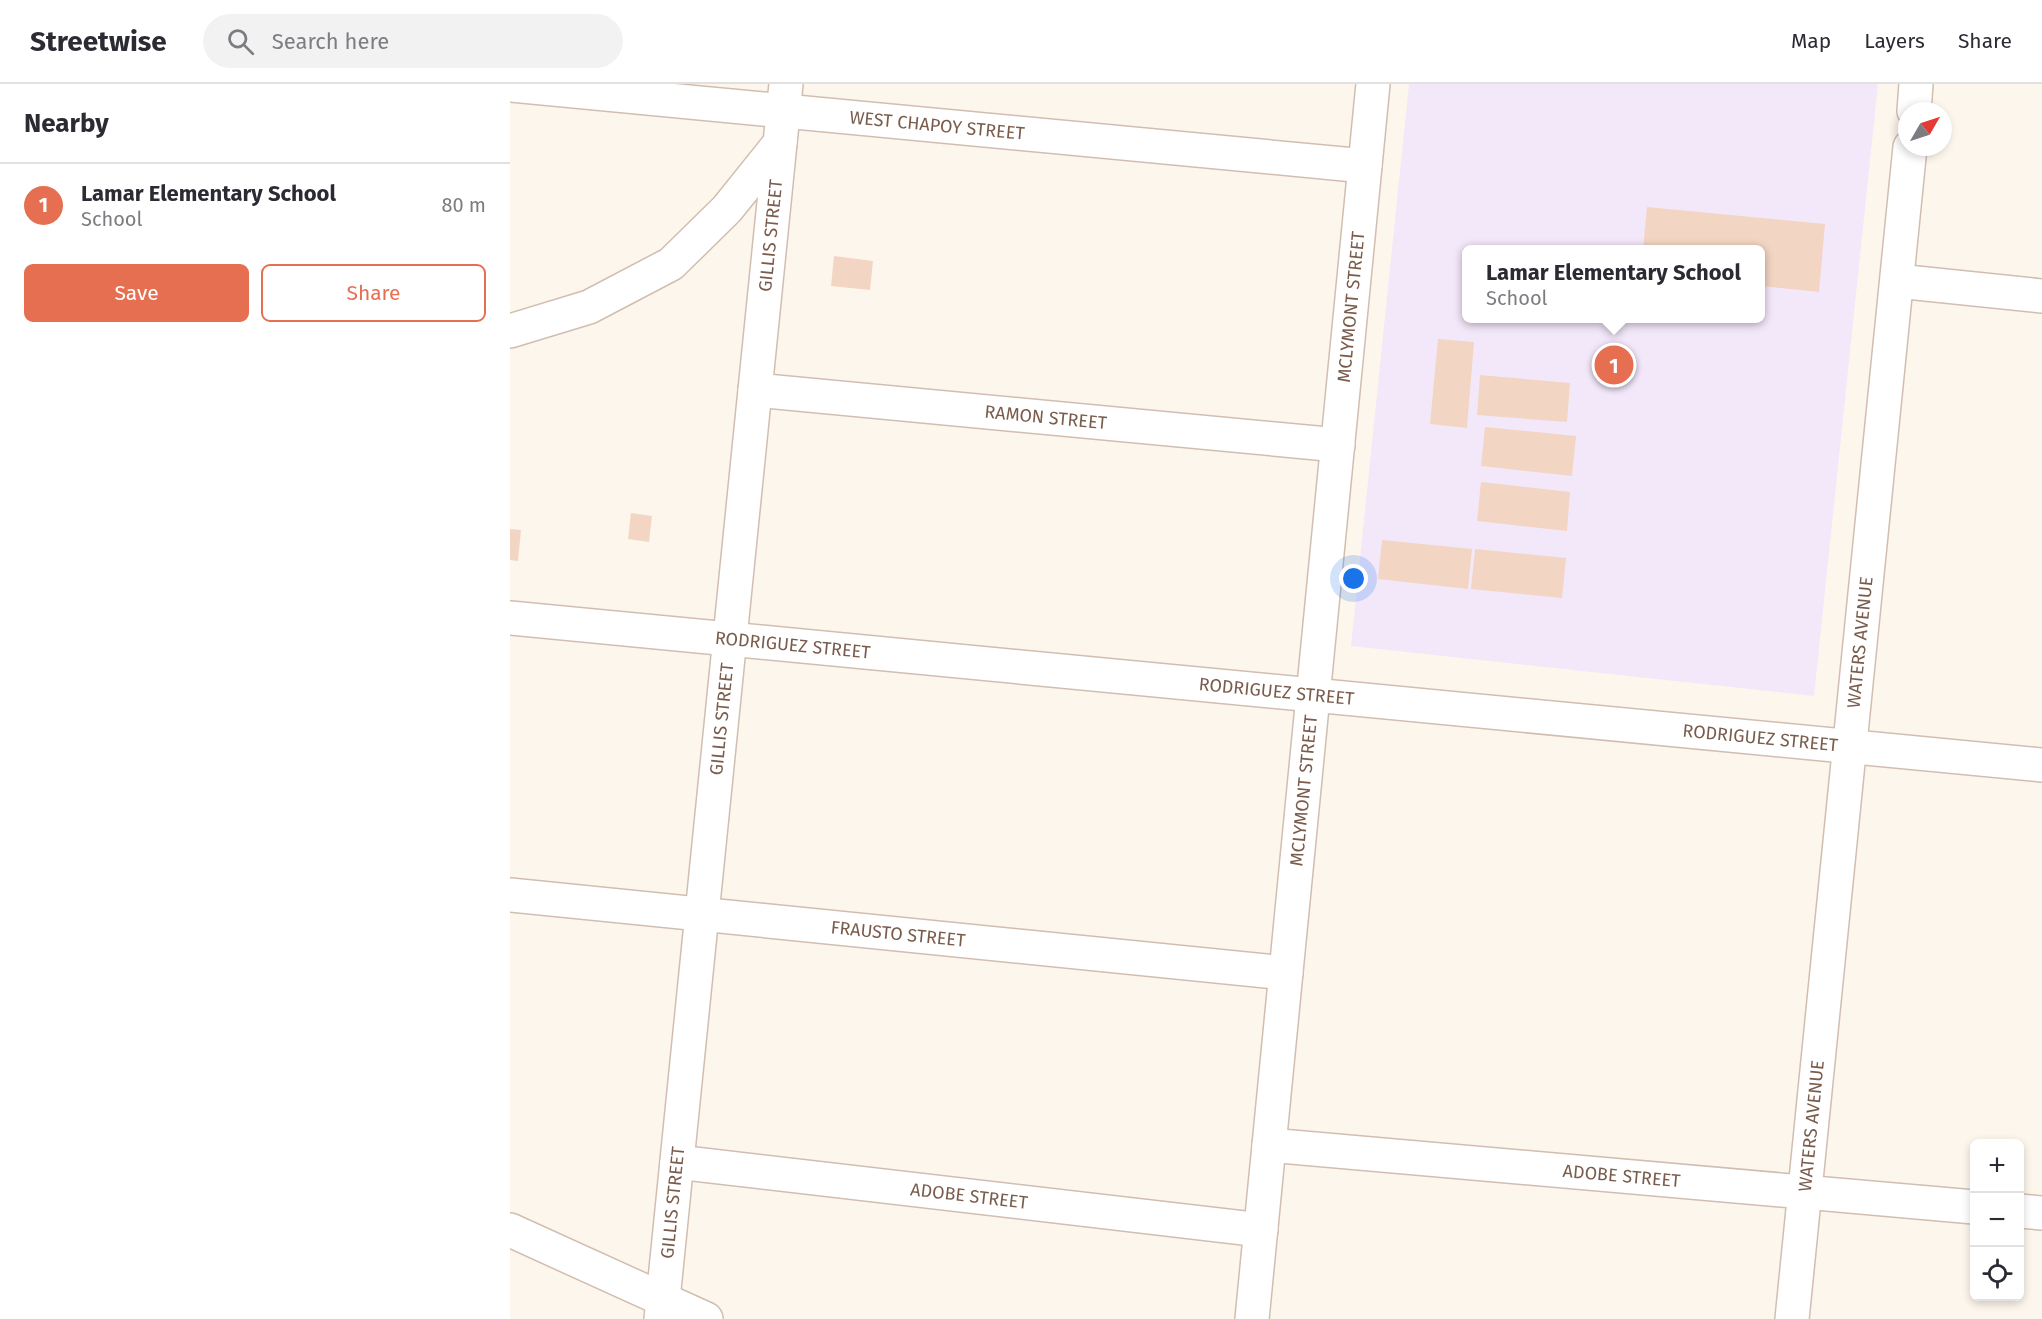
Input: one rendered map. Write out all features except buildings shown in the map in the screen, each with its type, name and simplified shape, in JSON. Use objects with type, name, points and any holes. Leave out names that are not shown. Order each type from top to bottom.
[{"type":"street","name":"MCLYMONT STREET","points":[[1252,1319],[1373,84]]},
{"type":"street","points":[[1915,102],[1916,84]]},
{"type":"street","name":"WEST CHAPOY STREET","points":[[510,85],[783,113],[1365,166]]},
{"type":"street","points":[[510,331],[589,307],[672,264],[727,209],[783,113]]},
{"type":"street","name":"GILLIS STREET","points":[[662,1310],[783,113]]},
{"type":"street","name":"WATERS AVENUE","points":[[1792,1319],[1909,156]]},
{"type":"street","points":[[1897,281],[2042,296]]},
{"type":"street","name":"RAMON STREET","points":[[755,390],[1338,445]]},
{"type":"street","name":"RODRIGUEZ STREET","points":[[510,618],[2042,765]]},
{"type":"street","name":"FRAUSTO STREET","points":[[510,895],[1286,973]]},
{"type":"street","name":"ADOBE STREET","points":[[1269,1145],[1970,1207]]},
{"type":"street","name":"ADOBE STREET","points":[[677,1162],[1261,1230]]},
{"type":"street","points":[[2024,1211],[2042,1213]]},
{"type":"street","points":[[510,1230],[662,1310],[706,1319]]},
{"type":"shaded area","points":[[1409,84],[1878,84],[1814,696],[1351,646]]},
{"type":"place","name":"Lamar Elementary School","points":[[1614,365]]}]
